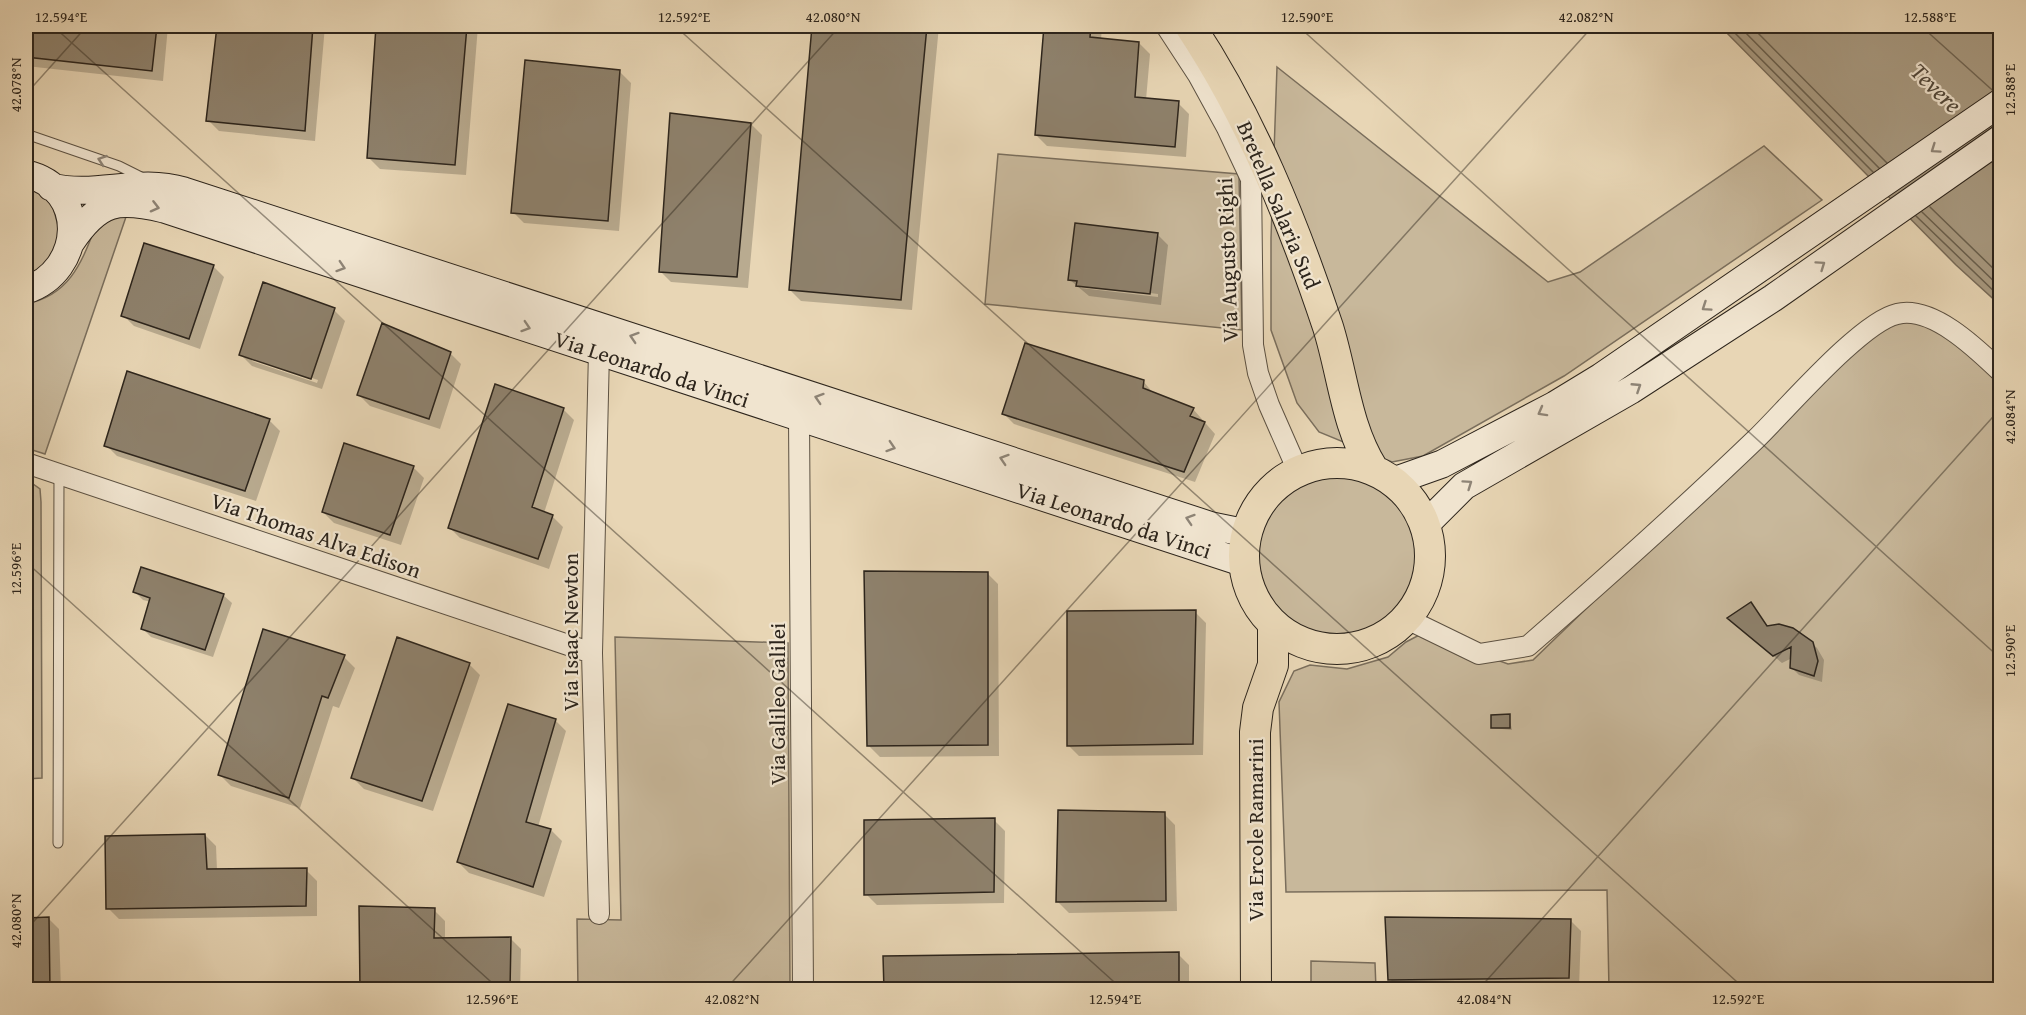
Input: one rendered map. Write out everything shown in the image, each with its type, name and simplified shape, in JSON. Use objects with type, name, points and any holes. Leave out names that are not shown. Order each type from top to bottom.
[{"type":"main road","name":"Bretella Salaria Sud","points":[[1190,26],[1222,77],[1253,137],[1294,229],[1332,342],[1355,434],[1384,475]]},
{"type":"main road","points":[[1384,475],[1435,468],[1555,405],[1621,364],[2001,104]]},
{"type":"main road","points":[[1426,524],[1445,502],[1473,480],[1590,416],[1773,298],[2001,139]]},
{"type":"main road","points":[[26,174],[51,187],[66,206],[72,230],[71,242]]},
{"type":"main road","name":"Via Leonardo da Vinci","points":[[51,187],[81,192],[136,184],[156,184],[184,190],[1212,526],[1246,533]]},
{"type":"main road","name":"Via Leonardo da Vinci","points":[[26,290],[46,281],[55,273],[68,253],[71,242],[91,216],[105,206],[137,202],[1244,563]]},
{"type":"main road","name":"Bretella Salaria Sud","points":[[1312,467],[1342,434],[1346,413],[1345,394]]},
{"type":"main road","points":[[1350,463],[1384,475],[1413,500],[1426,524],[1431,549],[1429,574],[1421,598],[1407,619],[1388,635],[1365,646],[1340,650],[1315,648],[1292,639],[1273,625],[1258,607],[1248,586],[1244,563],[1246,533],[1258,506],[1277,484],[1312,467],[1350,463]]},
{"type":"main road","name":"Via Ercole Ramarini","points":[[1256,990],[1255,732],[1258,708],[1271,674],[1274,656],[1273,625]]},
{"type":"main road","points":[[1271,674],[1288,660],[1315,648]]},
{"type":"street","name":"Via Augusto Righi","points":[[1166,26],[1198,75],[1233,138],[1251,179],[1253,345],[1258,373],[1269,405],[1312,467]]},
{"type":"street","points":[[1407,619],[1479,654],[1528,646],[1756,440],[1871,325],[1898,313],[1923,315],[1953,332],[2001,371]]},
{"type":"street","name":"Via Isaac Newton","points":[[599,351],[592,653],[599,914]]},
{"type":"street","name":"Via Galileo Galilei","points":[[799,418],[803,990]]},
{"type":"street","name":"Via Thomas Alva Edison","points":[[26,463],[592,653]]},
{"type":"lane","name":"Via Leonardo da Vinci","points":[[26,134],[119,166],[156,184]]},
{"type":"lane","points":[[58,843],[59,474]]},
{"type":"shaded area","points":[[1277,67],[1548,282],[1580,272],[1764,146],[1822,200],[1564,376],[1423,456],[1392,462],[1319,432],[1297,403],[1271,330],[1271,238]]},
{"type":"shaded area","points":[[998,154],[1239,174],[1242,330],[985,304]]},
{"type":"shaded area","points":[[26,187],[44,196],[53,207],[60,233],[52,259],[26,278]]},
{"type":"shaded area","points":[[128,211],[45,454],[26,448],[26,304],[54,293],[73,274],[97,223]]},
{"type":"shaded area","points":[[1919,311],[2000,369],[2000,989],[1609,989],[1607,890],[1286,892],[1279,702],[1294,671],[1310,665],[1347,669],[1388,657],[1406,642],[1423,633],[1508,664],[1533,660],[1872,332]]},
{"type":"shaded area","points":[[1335,476],[1366,482],[1393,500],[1411,527],[1417,558],[1411,589],[1393,616],[1366,634],[1335,640],[1304,634],[1277,616],[1259,589],[1253,558],[1259,527],[1277,500],[1304,482]]},
{"type":"shaded area","points":[[26,479],[40,489],[41,502],[42,778],[26,779]]},
{"type":"shaded area","points":[[615,637],[788,643],[790,989],[578,989],[577,919],[621,920]]},
{"type":"shaded area","points":[[1311,961],[1375,963],[1376,989],[1311,989]]},
{"type":"water","name":"Tevere","points":[[1720,26],[2000,26],[2000,305],[1956,265]]},
{"type":"building","points":[[26,26],[157,26],[152,71],[26,57]]},
{"type":"building","points":[[217,26],[313,26],[305,131],[206,121]]},
{"type":"building","points":[[376,26],[467,26],[455,165],[367,158]]},
{"type":"building","points":[[812,26],[927,26],[901,300],[789,290]]},
{"type":"building","points":[[1044,26],[1091,26],[1090,37],[1139,42],[1135,97],[1179,101],[1175,147],[1035,135]]},
{"type":"building","points":[[525,60],[620,70],[608,221],[511,213]]},
{"type":"building","points":[[670,113],[751,123],[737,277],[659,272]]},
{"type":"building","points":[[1075,223],[1158,233],[1150,294],[1076,286],[1077,281],[1068,280]]},
{"type":"building","points":[[144,243],[214,265],[189,339],[121,316]]},
{"type":"building","points":[[263,282],[335,308],[311,379],[239,355]]},
{"type":"building","points":[[382,323],[451,352],[429,419],[357,395]]},
{"type":"building","points":[[1025,343],[1144,380],[1143,388],[1194,408],[1190,416],[1205,422],[1184,472],[1002,414]]},
{"type":"building","points":[[127,371],[270,419],[245,491],[104,446]]},
{"type":"building","points":[[495,384],[564,408],[532,507],[553,515],[538,559],[448,528]]},
{"type":"building","points":[[344,443],[414,466],[390,535],[322,512]]},
{"type":"building","points":[[141,567],[224,594],[205,650],[141,629],[150,598],[133,592]]},
{"type":"building","points":[[864,571],[988,572],[988,745],[867,746]]},
{"type":"building","points":[[1751,602],[1767,626],[1779,624],[1793,628],[1813,642],[1818,661],[1814,676],[1790,668],[1791,647],[1773,656],[1727,618]]},
{"type":"building","points":[[1196,610],[1193,744],[1067,746],[1067,611]]},
{"type":"building","points":[[263,629],[345,655],[328,698],[322,696],[289,798],[218,775]]},
{"type":"building","points":[[397,637],[470,663],[422,801],[351,778]]},
{"type":"building","points":[[508,704],[556,719],[526,822],[551,829],[533,887],[457,862]]},
{"type":"building","points":[[1510,714],[1510,728],[1491,728],[1491,715]]},
{"type":"building","points":[[1058,810],[1165,812],[1166,901],[1056,902]]},
{"type":"building","points":[[995,818],[994,892],[864,895],[864,820]]},
{"type":"building","points":[[205,834],[207,869],[307,868],[306,906],[106,909],[105,836]]},
{"type":"building","points":[[359,906],[435,908],[434,938],[511,937],[510,990],[360,990]]},
{"type":"building","points":[[49,917],[50,990],[26,990],[26,918]]},
{"type":"building","points":[[1385,917],[1571,919],[1569,978],[1388,980]]},
{"type":"building","points":[[1179,952],[1179,990],[884,990],[883,956]]}]
